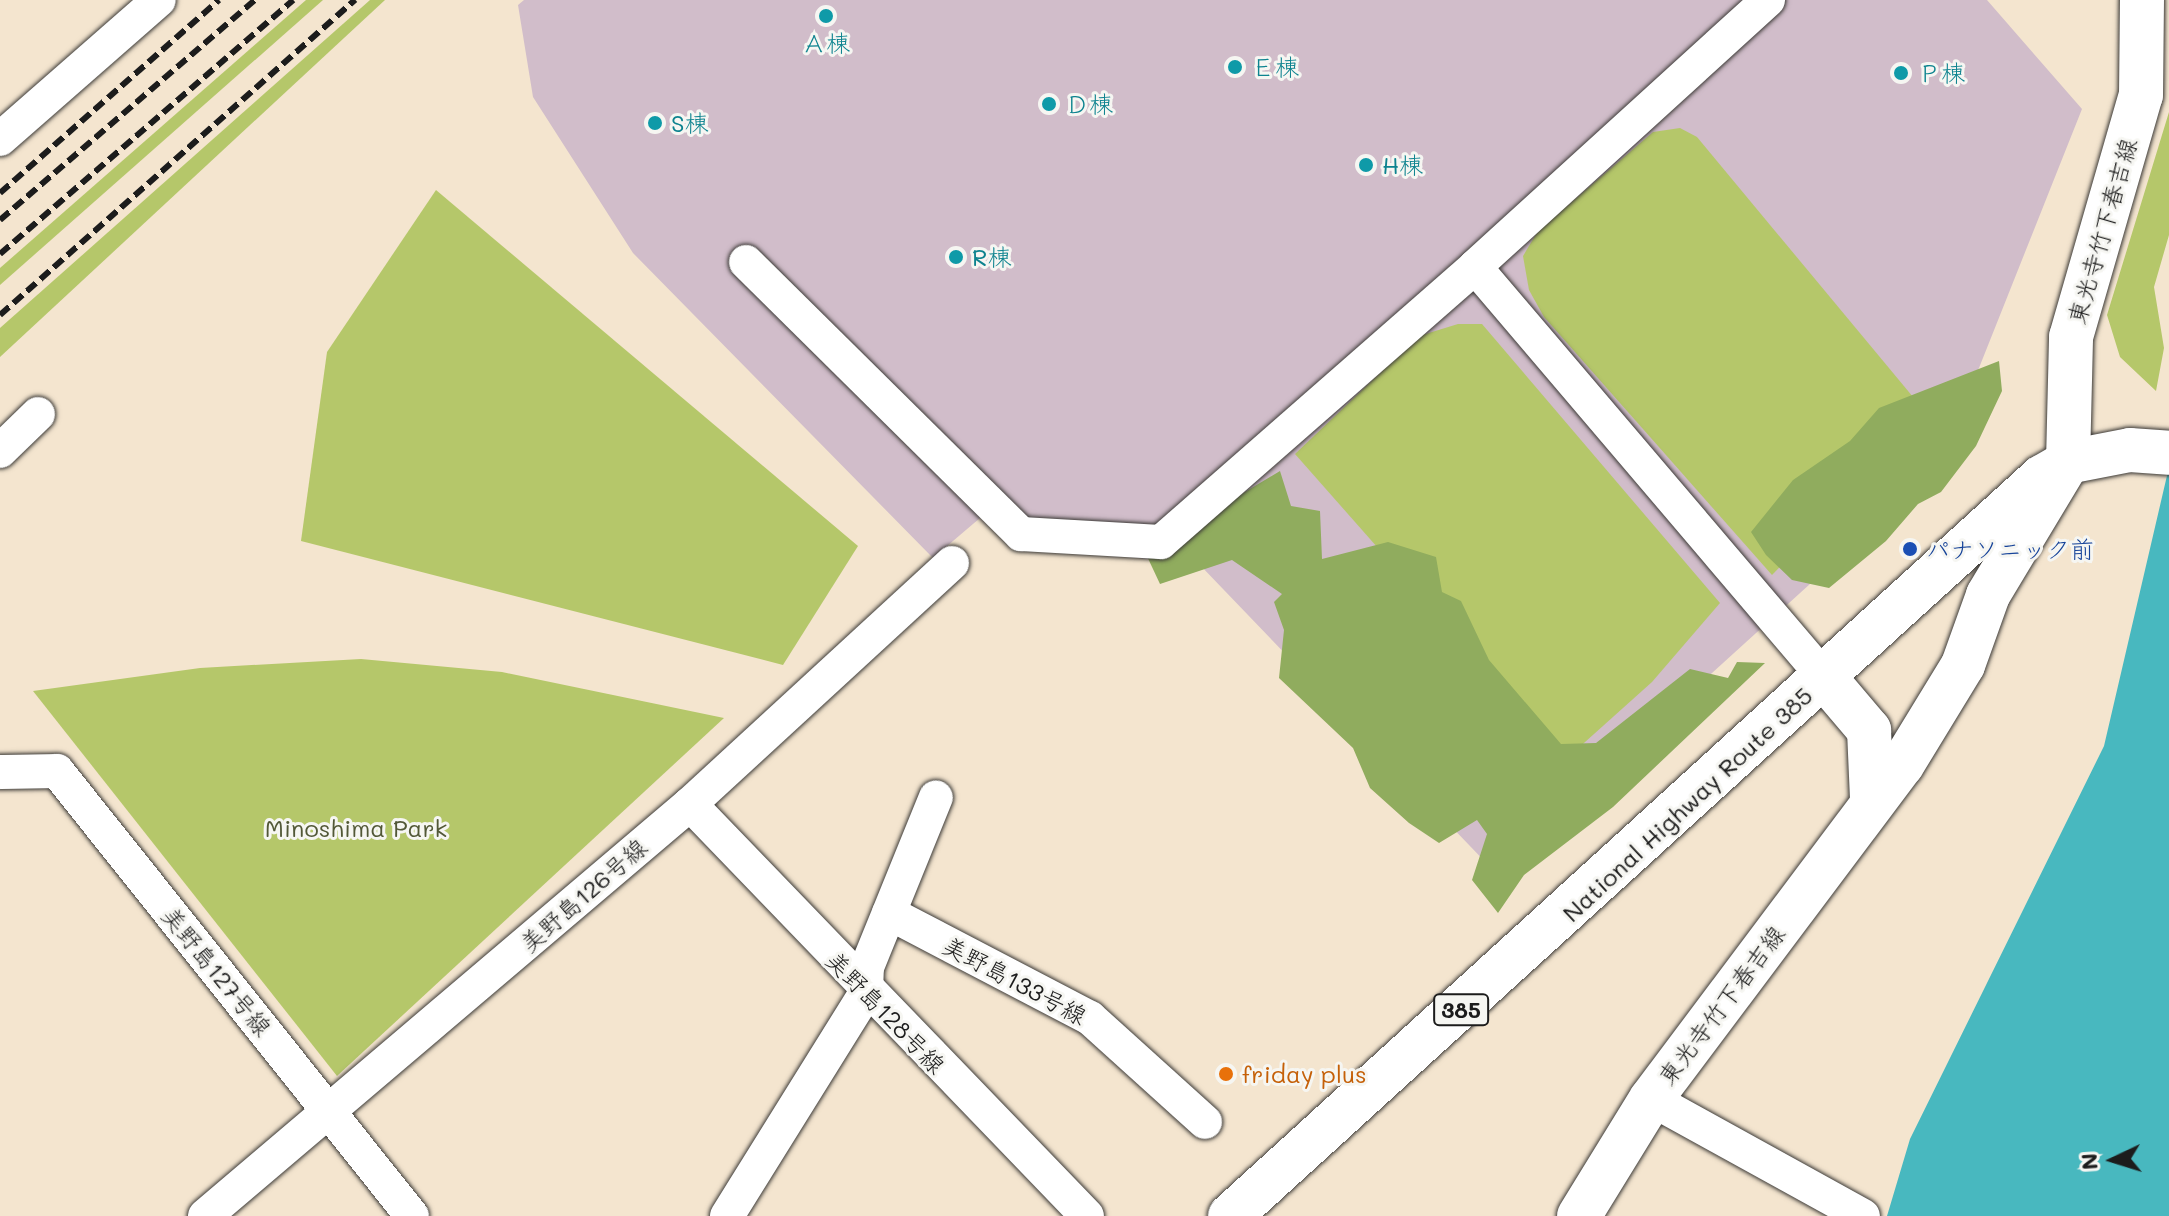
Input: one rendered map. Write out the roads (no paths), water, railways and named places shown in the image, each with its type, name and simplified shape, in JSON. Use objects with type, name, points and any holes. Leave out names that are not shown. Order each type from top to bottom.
[{"type":"main road","name":"東光寺竹下春吉線","points":[[1579,1216],[1651,1099],[1872,800],[1902,765],[1963,665],[1988,595],[2068,462],[2071,337],[2141,95],[2142,0]]},
{"type":"main road","name":"National Highway Route 385","points":[[1230,1216],[1692,803],[2007,508],[2068,462],[2150,451]]},
{"type":"main road","points":[[1824,677],[1869,730],[1872,800]]},
{"type":"street","points":[[0,139],[159,0]]},
{"type":"street","points":[[746,262],[1021,534],[1161,542],[1475,267],[1768,0]]},
{"type":"street","points":[[1475,267],[1824,677]]},
{"type":"street","points":[[0,451],[38,414]]},
{"type":"street","name":"美野島126号線","points":[[205,1216],[690,804],[952,563]]},
{"type":"street","name":"美野島127号線","points":[[0,772],[57,771],[412,1216]]},
{"type":"street","points":[[727,1216],[866,993],[867,967],[936,797]]},
{"type":"street","name":"美野島128号線","points":[[690,804],[866,993],[1087,1216]]},
{"type":"street","name":"美野島133号線","points":[[889,913],[1090,1018],[1205,1122]]},
{"type":"street","points":[[1651,1099],[1850,1209]]},
{"type":"water","points":[[2169,467],[2169,1216],[1887,1216],[1910,1139],[2104,746]]},
{"type":"railway","points":[[0,193],[219,0]]},
{"type":"railway","points":[[0,220],[255,0]]},
{"type":"railway","points":[[0,254],[293,0]]},
{"type":"railway","points":[[0,315],[355,0]]},
{"type":"place","name":"Ａ棟","points":[[826,16]]},
{"type":"place","name":"Ｅ棟","points":[[1235,67]]},
{"type":"place","name":"Ｐ棟","points":[[1901,73]]},
{"type":"place","name":"Ｄ棟","points":[[1049,104]]},
{"type":"place","name":"S棟","points":[[655,123]]},
{"type":"place","name":"H棟","points":[[1366,165]]},
{"type":"place","name":"R棟","points":[[956,257]]},
{"type":"place","name":"パナソニック前","points":[[1910,549]]},
{"type":"place","name":"friday plus","points":[[1226,1074]]},
{"type":"park label","name":"Minoshima Park","points":[[356,828]]}]
